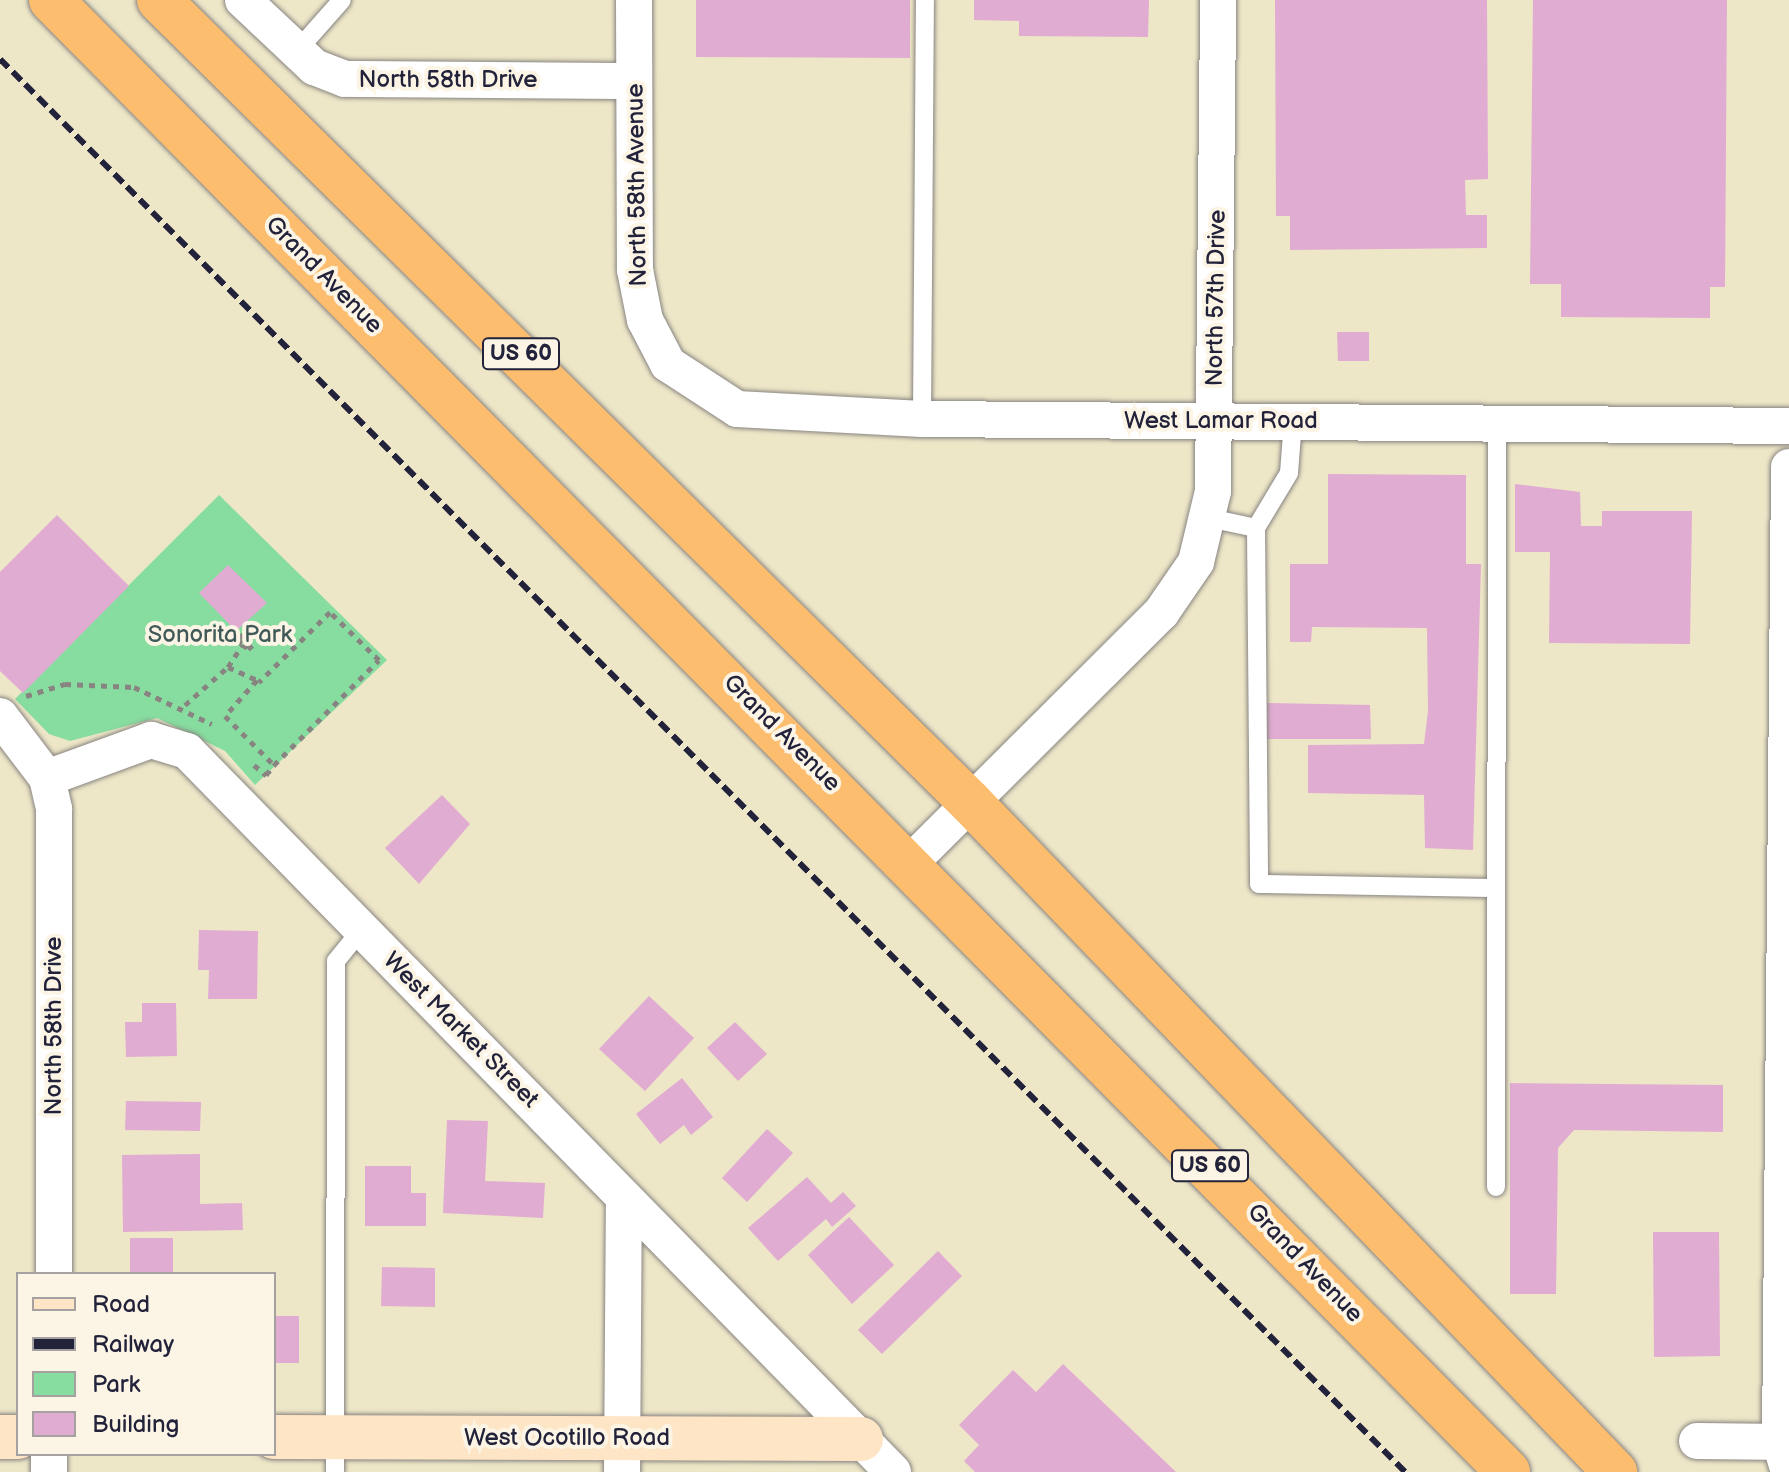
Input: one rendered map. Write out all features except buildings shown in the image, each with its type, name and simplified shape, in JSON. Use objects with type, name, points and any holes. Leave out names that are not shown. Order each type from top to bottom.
[{"type":"highway","name":"Grand Avenue","points":[[51,0],[911,862],[1508,1472]]},
{"type":"highway","name":"US 60","points":[[159,0],[971,803],[1615,1472]]},
{"type":"street","name":"North 58th Drive","points":[[243,0],[296,52],[345,79],[634,81]]},
{"type":"street","name":"North 58th Avenue","points":[[634,0],[635,270],[645,320],[668,364]]},
{"type":"street","name":"North 57th Drive","points":[[911,862],[1161,613],[1189,579],[1209,518],[1214,420],[1218,0]]},
{"type":"street","name":"West Lamar Road","points":[[668,364],[710,396],[759,414],[922,419],[1789,426]]},
{"type":"street","points":[[1697,1441],[1786,1452],[1789,467]]},
{"type":"street","points":[[0,716],[47,778]]},
{"type":"street","name":"West Market Street","points":[[47,778],[151,740],[172,743],[362,929],[893,1472]]},
{"type":"street","name":"North 58th Drive","points":[[47,778],[54,809],[54,1272]]},
{"type":"street","points":[[622,1455],[624,1198]]},
{"type":"street","name":"West Ocotillo Road","points":[[276,1438],[336,1455],[622,1455],[861,1439]]},
{"type":"lane","points":[[296,52],[342,0]]},
{"type":"lane","points":[[922,419],[925,0]]},
{"type":"lane","points":[[1293,421],[1289,473],[1256,528],[1259,884],[1496,888]]},
{"type":"lane","points":[[1496,1187],[1497,422]]},
{"type":"lane","points":[[1209,518],[1256,528]]},
{"type":"lane","points":[[336,1455],[336,961],[362,929]]},
{"type":"path","points":[[266,775],[379,660],[330,612],[225,716],[274,765]]},
{"type":"path","points":[[252,626],[262,637],[248,649],[243,644],[238,639],[252,626]]},
{"type":"path","points":[[185,705],[228,667],[243,644]]},
{"type":"path","points":[[228,667],[259,682]]},
{"type":"green space","name":"Sonorita Park","points":[[219,495],[387,660],[255,785],[225,751],[157,718],[70,741],[49,734],[15,699]]},
{"type":"railway","points":[[0,59],[1405,1472]]}]
